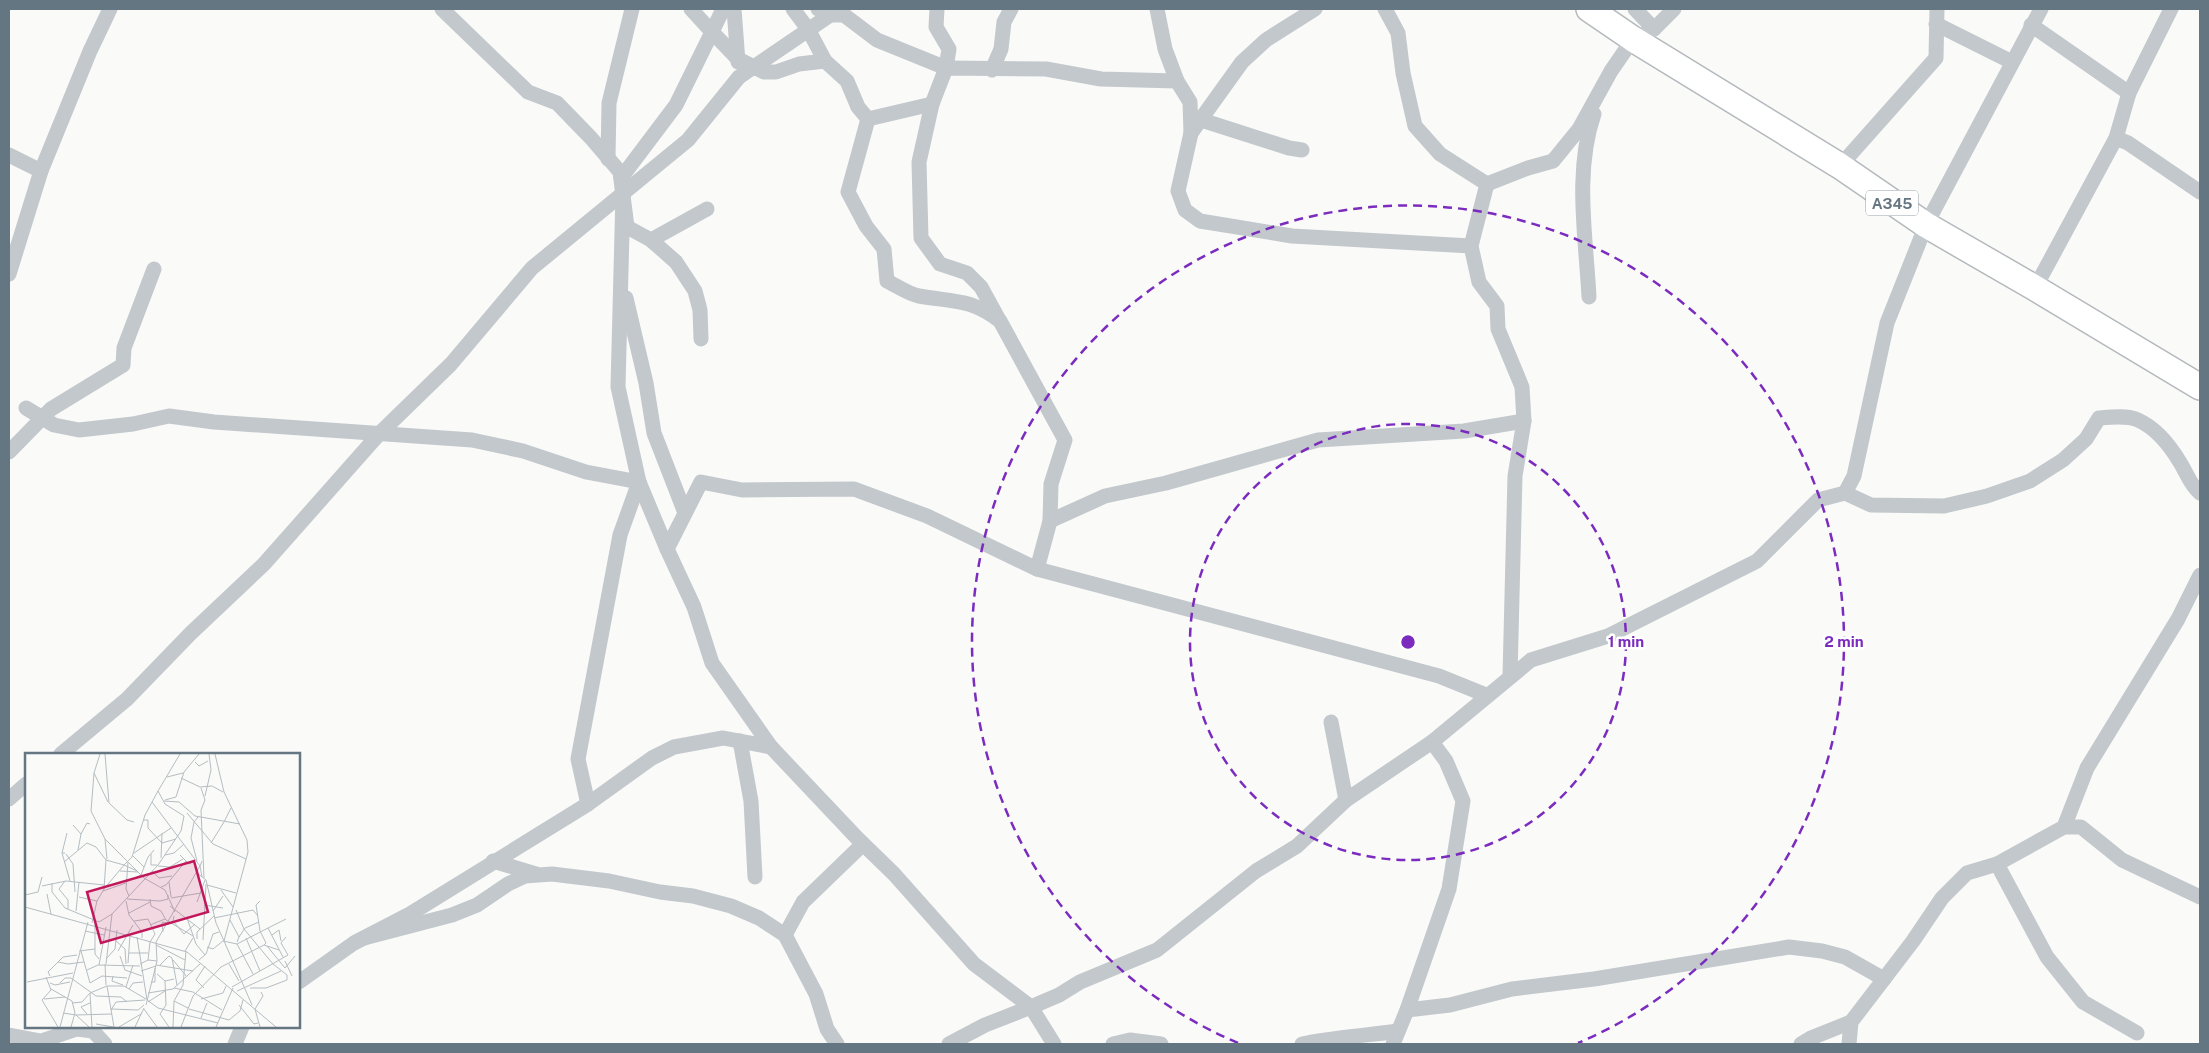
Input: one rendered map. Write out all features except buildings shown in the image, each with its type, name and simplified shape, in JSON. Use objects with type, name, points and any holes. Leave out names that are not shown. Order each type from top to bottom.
[{"type":"highway","name":"A345","points":[[1590,9],[1643,34],[1926,225],[2035,288],[2200,388]]},
{"type":"street","points":[[9,274],[42,172],[90,51],[110,9]]},
{"type":"street","points":[[442,9],[528,92],[556,103],[620,172],[622,244],[618,386],[639,482],[666,549],[694,607],[712,663],[771,747],[894,874],[974,964],[1031,1007],[1054,1044]]},
{"type":"street","points":[[608,159],[609,103],[632,9]]},
{"type":"street","points":[[691,9],[738,59],[764,72],[776,72],[799,64],[825,61]]},
{"type":"street","points":[[621,178],[676,105],[722,9]]},
{"type":"street","points":[[734,9],[739,77]]},
{"type":"street","points":[[793,9],[808,29],[825,61],[847,82],[858,107],[868,119]]},
{"type":"street","points":[[937,9],[936,27],[949,49],[946,68],[932,104],[919,162],[921,238],[940,264],[967,273],[981,287],[1065,440],[1051,484],[1050,521],[1037,569]]},
{"type":"street","points":[[992,70],[1001,49],[1004,22],[1012,9]]},
{"type":"street","points":[[1157,9],[1165,49],[1177,81],[1190,102],[1196,118]]},
{"type":"street","points":[[1315,9],[1266,40],[1242,62],[1196,118],[1178,190],[1184,210],[1200,221],[1292,236],[1471,246]]},
{"type":"street","points":[[1385,9],[1398,33],[1403,73],[1415,126],[1440,154],[1487,184]]},
{"type":"street","points":[[1635,9],[1643,34]]},
{"type":"street","points":[[1487,184],[1528,168],[1554,161],[1579,129],[1605,82],[1643,34],[1674,9]]},
{"type":"street","points":[[1840,166],[1900,95],[1936,58],[1937,9]]},
{"type":"street","points":[[1845,493],[1854,476],[1887,322],[1926,225],[2041,9]]},
{"type":"street","points":[[2035,288],[2116,138],[2129,93],[2171,9]]},
{"type":"street","points":[[62,753],[127,699],[191,633],[264,564],[379,434],[451,364],[532,268],[688,140],[739,77],[808,29],[829,11],[844,15],[877,40],[946,68],[1046,70],[1101,79],[1177,81]]},
{"type":"street","points":[[1936,24],[2012,62]]},
{"type":"street","points":[[2031,26],[2129,93]]},
{"type":"street","points":[[1589,297],[1582,204],[1589,128],[1605,82]]},
{"type":"street","points":[[868,119],[932,104]]},
{"type":"street","points":[[1196,118],[1280,145],[1302,150]]},
{"type":"street","points":[[868,119],[848,192],[866,226],[884,249],[887,281],[918,296],[957,300],[972,305],[988,312],[1000,321]]},
{"type":"street","points":[[2116,138],[2128,143],[2200,192]]},
{"type":"street","points":[[9,155],[42,172]]},
{"type":"street","points":[[1487,184],[1471,246],[1480,282],[1497,306],[1498,329],[1522,387],[1524,421],[1515,476],[1510,676]]},
{"type":"street","points":[[622,194],[627,228],[651,240],[676,262],[695,291],[700,310],[701,339]]},
{"type":"street","points":[[651,240],[692,215],[707,209]]},
{"type":"street","points":[[622,244],[627,308],[646,378],[654,433],[685,512]]},
{"type":"street","points":[[9,452],[51,409],[123,365],[124,348],[154,269]]},
{"type":"street","points":[[26,408],[54,425],[79,430],[133,424],[169,416],[214,422],[472,440],[523,451],[586,472],[639,482]]},
{"type":"street","points":[[949,1044],[985,1025],[1059,995],[1080,982],[1157,950],[1256,871],[1297,846],[1346,800],[1432,742],[1486,695],[1531,660],[1608,636],[1757,561],[1818,500],[1845,493],[1871,505],[1944,506],[1987,496],[2030,481],[2063,460],[2086,438],[2099,418],[2114,416],[2138,420],[2163,438],[2180,462],[2194,489],[2200,493]]},
{"type":"street","points":[[1050,521],[1105,496],[1166,483],[1318,440],[1464,431],[1524,421]]},
{"type":"street","points":[[588,804],[578,759],[620,535],[639,482]]},
{"type":"street","points":[[666,549],[701,482],[742,490],[854,489],[927,516],[1037,569],[1439,676],[1486,695]]},
{"type":"street","points":[[2064,827],[2087,768],[2178,619],[2200,575]]},
{"type":"street","points":[[1331,722],[1346,800]]},
{"type":"street","points":[[300,981],[364,938],[410,914],[588,804],[652,758],[674,747],[723,738],[771,747]]},
{"type":"street","points":[[740,742],[751,801],[755,877]]},
{"type":"street","points":[[1302,1044],[1335,1037],[1395,1038],[1407,1010],[1449,889],[1463,801],[1446,761],[1432,742]]},
{"type":"street","points":[[9,799],[25,785]]},
{"type":"street","points":[[1801,1044],[1851,1022],[1942,898],[1967,873],[1997,864],[2064,827],[2081,828],[2122,860],[2200,898]]},
{"type":"street","points":[[785,935],[803,902],[863,844]]},
{"type":"street","points":[[493,861],[540,875]]},
{"type":"street","points":[[1997,864],[2047,957],[2083,1002],[2137,1033]]},
{"type":"street","points":[[364,938],[452,915],[477,905],[508,884],[525,876],[552,874],[609,881],[660,892],[693,896],[731,906],[758,918],[785,935],[816,994],[827,1029],[837,1044]]},
{"type":"street","points":[[1407,1010],[1450,1005],[1512,989],[1594,979],[1789,947],[1822,951],[1845,957],[1884,979]]},
{"type":"street","points":[[1849,1044],[1851,1022]]},
{"type":"street","points":[[235,1044],[242,1028]]},
{"type":"street","points":[[9,1035],[41,1041],[76,1029],[93,1031],[105,1044]]},
{"type":"street","points":[[1113,1044],[1130,1040],[1161,1044]]}]
